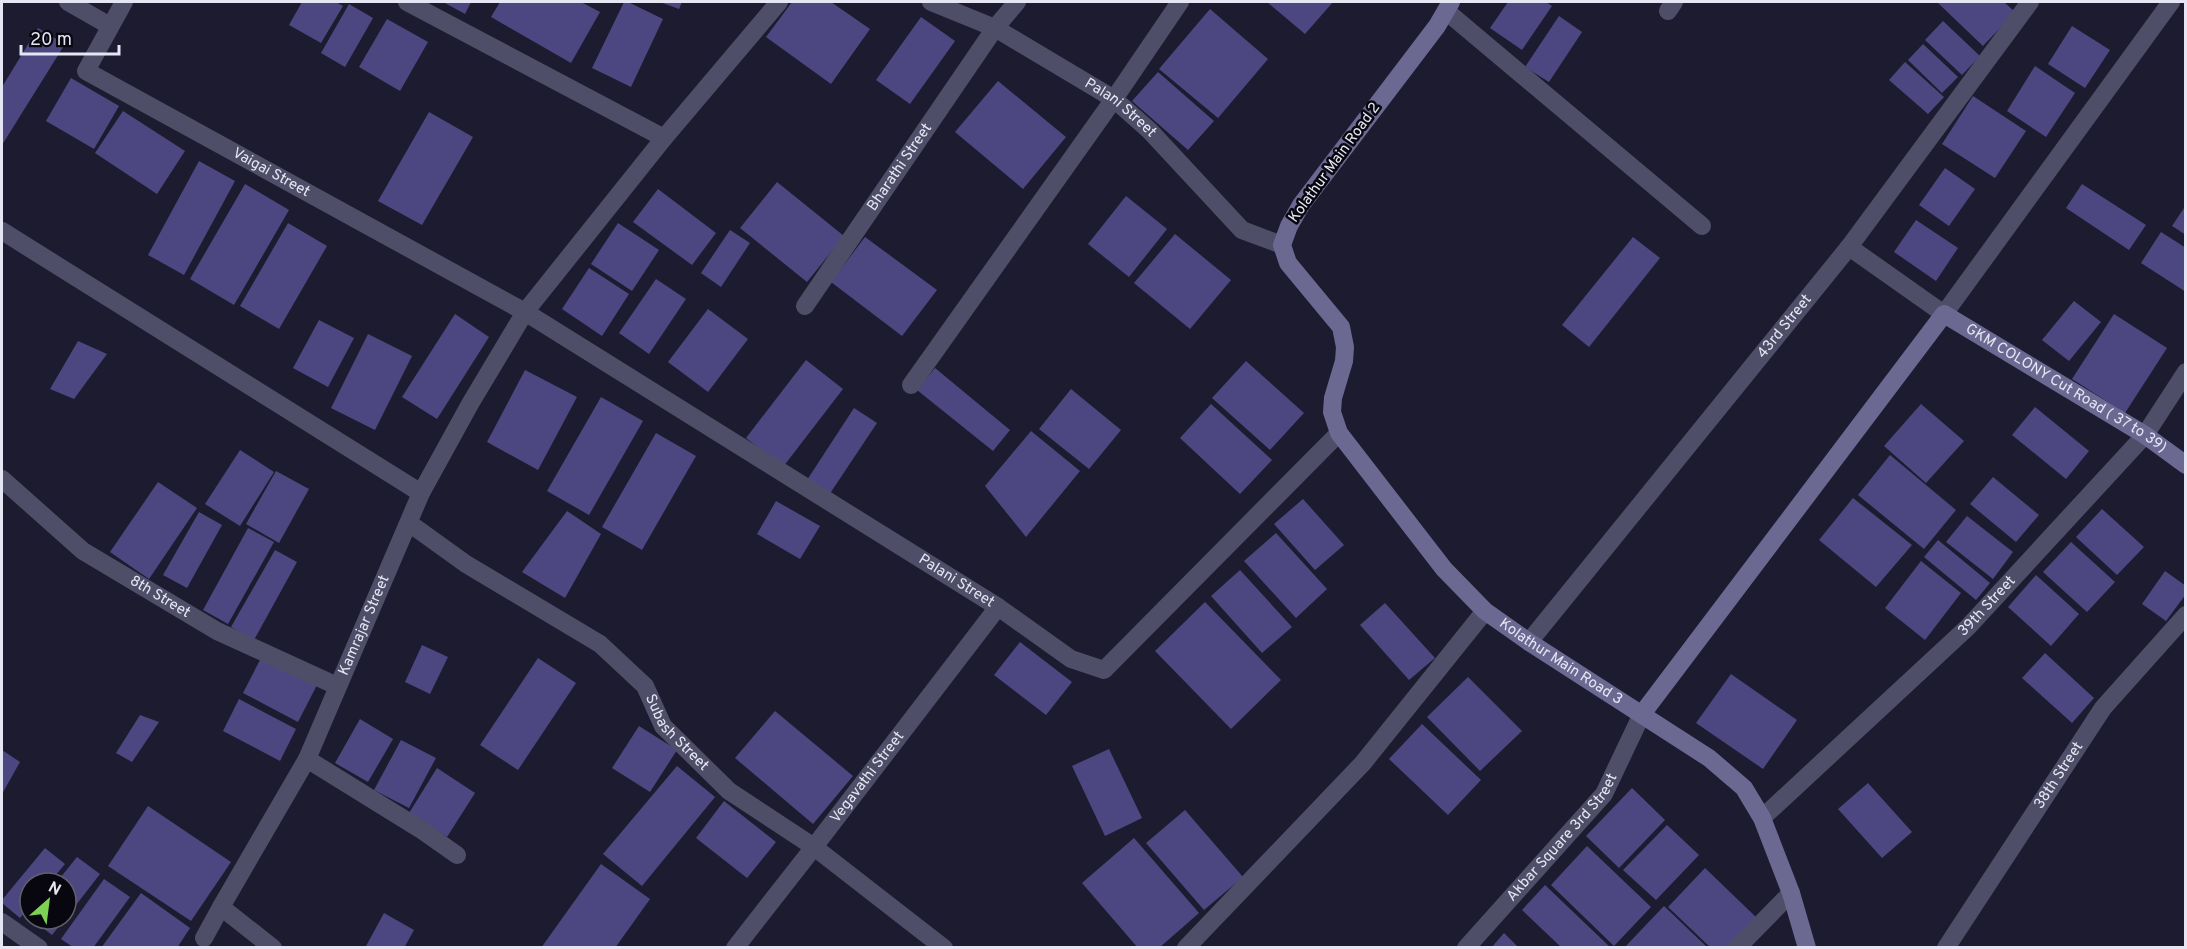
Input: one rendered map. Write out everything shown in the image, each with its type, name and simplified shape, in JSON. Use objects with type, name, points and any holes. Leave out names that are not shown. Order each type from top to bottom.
[{"type":"main road","name":"Kolathur Main Road 2","points":[[1282,245],[1289,226],[1301,206],[1449,6]]},
{"type":"main road","name":"Kolathur Main Road 3","points":[[1282,245],[1288,263],[1341,327],[1345,347],[1344,361],[1333,398],[1332,412],[1339,433],[1444,568],[1485,611],[1709,758],[1744,788],[1762,818],[1791,893],[1807,948]]},
{"type":"main road","name":"GKM COLONY Cut Road ( 37 to 39)","points":[[1944,314],[2145,435],[2186,465]]},
{"type":"main road","points":[[1642,714],[1944,314]]},
{"type":"street","points":[[68,2],[110,26]]},
{"type":"street","name":"Vaigai Street","points":[[124,2],[86,71],[525,312]]},
{"type":"street","points":[[407,2],[664,138]]},
{"type":"street","name":"Kamrajar Street","points":[[206,944],[220,907],[307,759],[422,493],[470,404],[525,312],[664,138],[779,2]]},
{"type":"street","name":"Palani Street","points":[[931,2],[995,28],[1114,99],[1150,131],[1242,230],[1282,245]]},
{"type":"street","name":"Bharathi Street","points":[[805,306],[995,28],[1017,2]]},
{"type":"street","points":[[911,385],[1180,2]]},
{"type":"street","name":"43rd Street","points":[[1529,642],[1849,247],[2030,2]]},
{"type":"street","points":[[1849,247],[1944,314],[2171,2]]},
{"type":"street","points":[[1449,6],[1702,226]]},
{"type":"street","points":[[2,231],[422,493]]},
{"type":"street","name":"Palani Street","points":[[525,312],[998,607],[1071,659],[1104,670],[1339,433]]},
{"type":"street","name":"39th Street","points":[[1762,818],[1968,627],[2145,435],[2186,372]]},
{"type":"street","name":"8th Street","points":[[2,479],[83,551],[217,631],[337,686]]},
{"type":"street","name":"Subash Street","points":[[409,523],[466,564],[600,644],[645,686],[663,726],[729,791],[814,848],[944,948]]},
{"type":"street","name":"Vegavathi Street","points":[[735,948],[998,607]]},
{"type":"street","points":[[1186,948],[1363,763],[1485,611]]},
{"type":"street","name":"38th Street","points":[[1946,948],[2103,708],[2186,615]]},
{"type":"street","name":"Akbar Square 3rd Street","points":[[1466,948],[1604,795],[1642,714]]},
{"type":"street","points":[[307,759],[420,829],[457,855]]},
{"type":"street","points":[[1737,948],[1791,893]]},
{"type":"street","points":[[220,907],[273,948]]},
{"type":"street","points":[[2,921],[39,948]]},
{"type":"building","points":[[302,2],[336,2],[343,6],[321,43],[289,25]]},
{"type":"building","points":[[443,2],[471,2],[465,14]]},
{"type":"building","points":[[500,2],[581,2],[600,12],[571,63],[491,17]]},
{"type":"building","points":[[624,2],[663,19],[631,87],[592,68]]},
{"type":"building","points":[[660,2],[682,2],[679,9]]},
{"type":"building","points":[[792,2],[831,2],[870,29],[831,84],[766,37]]},
{"type":"building","points":[[1267,2],[1333,2],[1305,34]]},
{"type":"building","points":[[1508,2],[1546,2],[1552,6],[1522,50],[1490,28]]},
{"type":"building","points":[[1939,2],[2004,2],[2015,12],[1983,46]]},
{"type":"building","points":[[349,4],[373,18],[345,67],[321,53]]},
{"type":"building","points":[[1210,9],[1268,59],[1218,118],[1159,69]]},
{"type":"building","points":[[1559,16],[1582,32],[1549,82],[1525,67]]},
{"type":"building","points":[[921,17],[955,41],[910,104],[876,80]]},
{"type":"building","points":[[387,19],[428,42],[400,91],[359,67]]},
{"type":"building","points":[[1943,21],[1980,56],[1962,75],[1925,40]]},
{"type":"building","points":[[2072,26],[2110,50],[2085,88],[2048,64]]},
{"type":"building","points":[[38,28],[65,44],[2,145],[2,87]]},
{"type":"building","points":[[1923,44],[1958,77],[1942,93],[1908,60]]},
{"type":"building","points":[[1905,62],[1944,97],[1928,114],[1889,80]]},
{"type":"building","points":[[2035,66],[2075,93],[2046,137],[2007,111]]},
{"type":"building","points":[[1158,72],[1214,121],[1188,150],[1132,101]]},
{"type":"building","points":[[71,78],[119,106],[94,149],[46,121]]},
{"type":"building","points":[[998,81],[1066,137],[1023,189],[955,132]]},
{"type":"building","points":[[1973,96],[2026,131],[1995,178],[1942,144]]},
{"type":"building","points":[[123,111],[185,151],[157,194],[95,153]]},
{"type":"building","points":[[429,112],[473,137],[422,225],[378,201]]},
{"type":"building","points":[[199,161],[235,181],[184,275],[148,255]]},
{"type":"building","points":[[1945,168],[1975,189],[1949,226],[1919,205]]},
{"type":"building","points":[[777,182],[844,236],[807,282],[740,228]]},
{"type":"building","points":[[245,184],[289,210],[234,305],[190,279]]},
{"type":"building","points":[[2082,184],[2146,225],[2129,250],[2066,208]]},
{"type":"building","points":[[658,189],[716,233],[692,265],[633,222]]},
{"type":"building","points":[[1126,196],[1167,229],[1129,277],[1088,244]]},
{"type":"building","points":[[2186,205],[2186,235],[2172,226]]},
{"type":"building","points":[[1916,220],[1958,248],[1936,281],[1894,252]]},
{"type":"building","points":[[288,223],[327,246],[279,329],[240,306]]},
{"type":"building","points":[[618,223],[659,250],[632,291],[591,264]]},
{"type":"building","points":[[730,230],[750,243],[721,287],[701,273]]},
{"type":"building","points":[[2161,232],[2186,248],[2186,292],[2141,263]]},
{"type":"building","points":[[1175,234],[1231,280],[1190,329],[1134,283]]},
{"type":"building","points":[[865,237],[937,290],[902,336],[831,282]]},
{"type":"building","points":[[1633,237],[1660,258],[1589,347],[1562,325]]},
{"type":"building","points":[[589,268],[629,294],[602,336],[562,309]]},
{"type":"building","points":[[656,279],[686,299],[649,354],[619,333]]},
{"type":"building","points":[[2074,301],[2101,322],[2069,361],[2042,340]]},
{"type":"building","points":[[708,309],[748,339],[708,392],[668,362]]},
{"type":"building","points":[[455,314],[489,337],[437,419],[402,397]]},
{"type":"building","points":[[2114,314],[2167,348],[2125,413],[2072,379]]},
{"type":"building","points":[[319,320],[354,338],[328,387],[293,368]]},
{"type":"building","points":[[368,334],[412,356],[375,430],[331,408]]},
{"type":"building","points":[[78,341],[107,354],[74,399],[50,389]]},
{"type":"building","points":[[806,360],[843,389],[783,467],[746,438]]},
{"type":"building","points":[[1246,361],[1304,413],[1270,450],[1212,398]]},
{"type":"building","points":[[935,368],[1010,430],[993,451],[917,390]]},
{"type":"building","points":[[525,370],[577,397],[538,470],[487,442]]},
{"type":"building","points":[[1071,389],[1121,430],[1089,469],[1039,429]]},
{"type":"building","points":[[601,397],[643,421],[589,515],[547,491]]},
{"type":"building","points":[[1211,404],[1272,460],[1240,494],[1180,438]]},
{"type":"building","points":[[1921,404],[1964,441],[1926,483],[1884,446]]},
{"type":"building","points":[[2035,407],[2089,451],[2066,479],[2012,435]]},
{"type":"building","points":[[854,408],[877,423],[829,495],[807,480]]},
{"type":"building","points":[[1031,431],[1080,471],[1026,537],[985,486]]},
{"type":"building","points":[[656,433],[696,456],[642,550],[602,527]]},
{"type":"building","points":[[240,450],[274,472],[240,526],[205,504]]},
{"type":"building","points":[[1890,455],[1956,510],[1924,549],[1858,495]]},
{"type":"building","points":[[276,471],[309,489],[279,543],[246,524]]},
{"type":"building","points":[[1993,477],[2039,515],[2016,542],[1970,504]]},
{"type":"building","points":[[158,482],[197,508],[149,579],[110,552]]},
{"type":"building","points":[[1853,498],[1912,545],[1876,587],[1819,540]]},
{"type":"building","points":[[1303,499],[1344,545],[1315,570],[1274,524]]},
{"type":"building","points":[[776,501],[820,526],[800,559],[757,534]]},
{"type":"building","points":[[2102,509],[2144,547],[2117,575],[2076,537]]},
{"type":"building","points":[[567,511],[601,534],[565,598],[522,572]]},
{"type":"building","points":[[199,512],[222,525],[187,588],[163,575]]},
{"type":"building","points":[[1967,516],[2013,552],[1993,579],[1946,542]]},
{"type":"building","points":[[248,528],[274,542],[228,624],[203,610]]},
{"type":"building","points":[[1276,533],[1327,589],[1296,618],[1244,561]]},
{"type":"building","points":[[1938,540],[1990,583],[1976,600],[1924,557]]},
{"type":"building","points":[[2071,542],[2115,582],[2087,612],[2043,572]]},
{"type":"building","points":[[275,550],[297,562],[254,640],[231,627]]},
{"type":"building","points":[[1921,561],[1961,593],[1925,640],[1885,608]]},
{"type":"building","points":[[1240,570],[1292,627],[1262,653],[1211,596]]},
{"type":"building","points":[[2165,571],[2186,586],[2186,594],[2166,621],[2142,604]]},
{"type":"building","points":[[2036,575],[2079,614],[2051,646],[2008,607]]},
{"type":"building","points":[[1205,602],[1281,680],[1231,729],[1155,651]]},
{"type":"building","points":[[1385,603],[1435,658],[1409,680],[1360,625]]},
{"type":"building","points":[[1020,642],[1072,682],[1046,715],[994,675]]},
{"type":"building","points":[[422,645],[448,657],[430,694],[405,682]]},
{"type":"building","points":[[2045,653],[2094,698],[2072,723],[2022,678]]},
{"type":"building","points":[[262,656],[317,685],[298,722],[243,693]]},
{"type":"building","points":[[538,658],[576,683],[518,770],[480,745]]},
{"type":"building","points":[[1731,674],[1797,720],[1763,769],[1696,723]]},
{"type":"building","points":[[1468,677],[1522,731],[1480,771],[1427,717]]},
{"type":"building","points":[[239,699],[296,729],[280,761],[223,731]]},
{"type":"building","points":[[775,711],[853,776],[813,824],[735,758]]},
{"type":"building","points":[[140,715],[159,722],[132,762],[116,753]]},
{"type":"building","points":[[360,719],[393,739],[368,782],[335,763]]},
{"type":"building","points":[[1422,724],[1481,780],[1448,815],[1389,759]]},
{"type":"building","points":[[639,726],[677,750],[650,792],[612,768]]},
{"type":"building","points":[[401,740],[436,758],[409,808],[374,790]]},
{"type":"building","points":[[1109,749],[1142,818],[1105,836],[1072,766]]},
{"type":"building","points":[[2,750],[20,762],[2,794]]},
{"type":"building","points":[[677,766],[715,797],[642,886],[603,854]]},
{"type":"building","points":[[437,768],[475,793],[447,837],[409,813]]},
{"type":"building","points":[[1868,783],[1912,832],[1882,858],[1838,809]]},
{"type":"building","points":[[1632,788],[1665,820],[1619,868],[1586,836]]},
{"type":"building","points":[[724,801],[776,842],[747,878],[696,838]]},
{"type":"building","points":[[148,806],[231,862],[191,921],[108,866]]},
{"type":"building","points":[[1185,810],[1243,877],[1204,910],[1146,843]]},
{"type":"building","points":[[1667,825],[1699,855],[1656,900],[1623,870]]},
{"type":"building","points":[[1134,838],[1199,913],[1159,948],[1138,948],[1082,883]]},
{"type":"building","points":[[1587,846],[1651,907],[1614,946],[1551,885]]},
{"type":"building","points":[[45,848],[65,864],[59,871],[26,871]]},
{"type":"building","points":[[77,857],[100,874],[78,902],[78,871],[66,871]]},
{"type":"building","points":[[601,864],[650,899],[615,948],[541,948]]},
{"type":"building","points":[[1705,868],[1758,919],[1731,948],[1711,948],[1668,907]]},
{"type":"building","points":[[104,879],[130,897],[93,948],[74,948],[61,939],[67,931],[78,931],[78,915]]},
{"type":"building","points":[[18,881],[18,916],[2,903]]},
{"type":"building","points":[[1545,885],[1611,948],[1562,948],[1522,910]]},
{"type":"building","points":[[141,893],[190,928],[177,948],[101,948]]},
{"type":"building","points":[[1664,906],[1708,948],[1624,948]]},
{"type":"building","points":[[384,913],[414,930],[404,948],[365,948]]},
{"type":"building","points":[[1504,933],[1519,948],[1491,948]]}]
